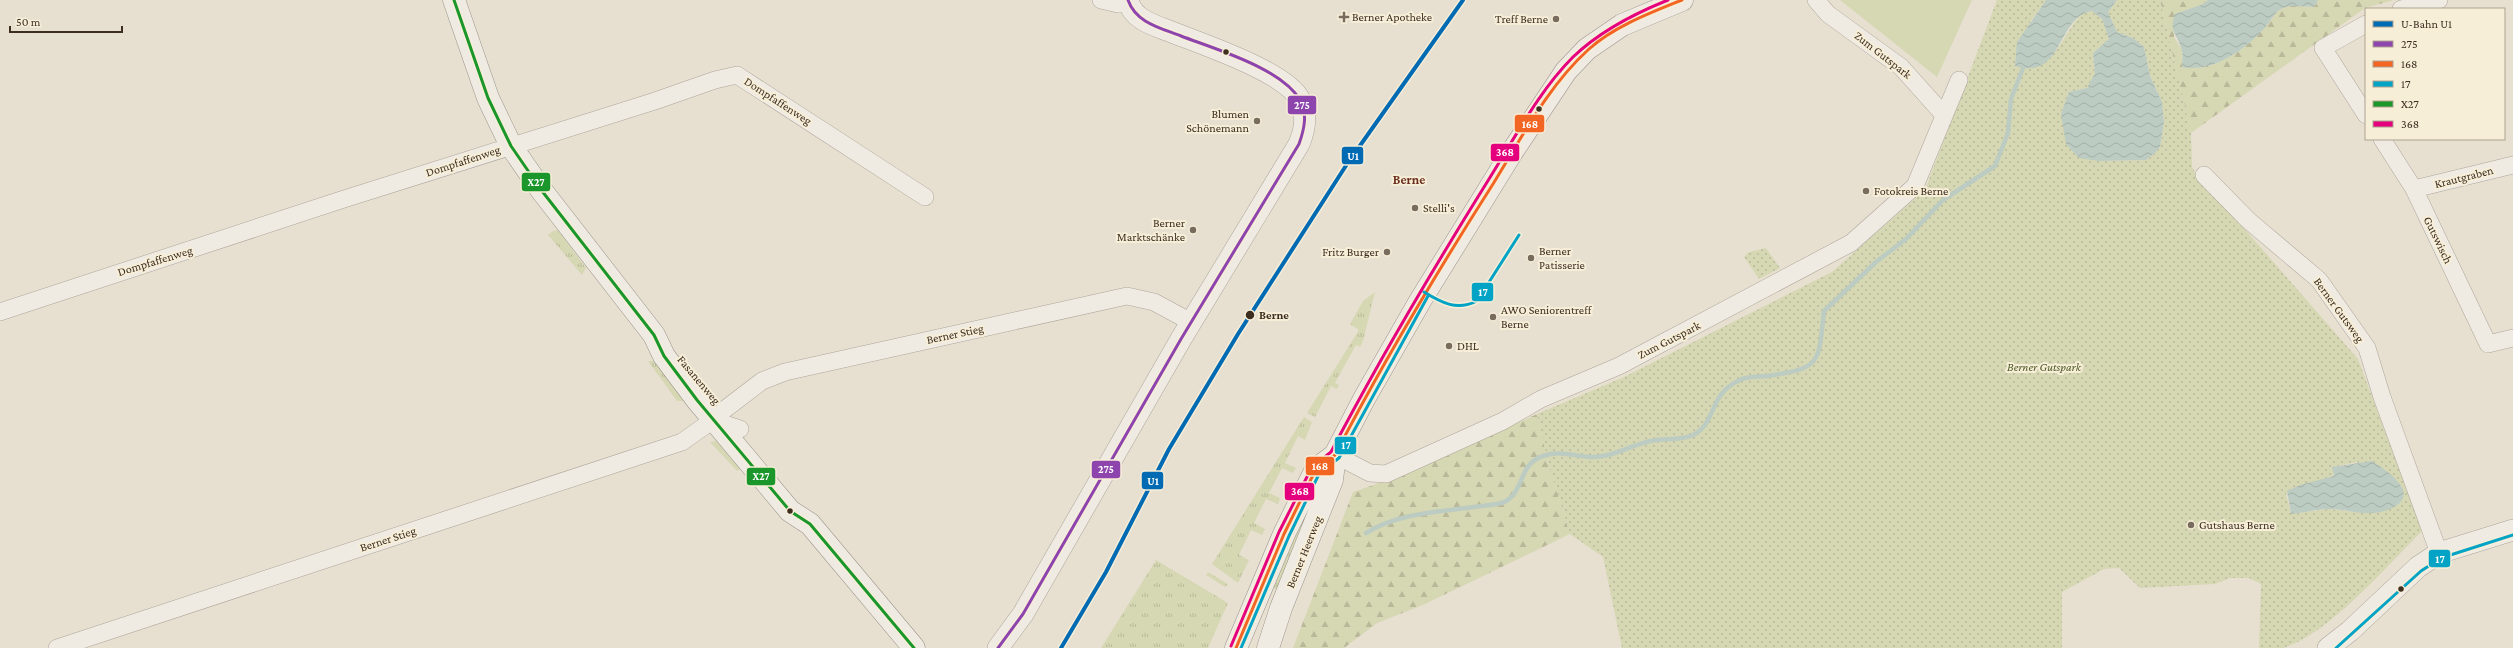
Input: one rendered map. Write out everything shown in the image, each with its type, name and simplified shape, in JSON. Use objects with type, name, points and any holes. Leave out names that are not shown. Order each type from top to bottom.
[{"type":"main road","name":"Fasanenweg","points":[[454,0],[488,98],[511,146],[542,191],[654,335],[664,356],[719,415]]},
{"type":"main road","name":"Berner Heerweg","points":[[1268,648],[1281,608],[1332,480],[1335,455],[1370,388],[1427,288],[1512,152],[1566,70],[1587,49],[1622,25],[1682,0]]},
{"type":"main road","points":[[719,415],[740,429],[802,502],[810,524]]},
{"type":"main road","points":[[719,415],[790,511],[810,524],[914,648]]},
{"type":"main road","name":"Berner Heerweg","points":[[1236,648],[1284,534],[1316,469],[1335,455]]},
{"type":"street","points":[[998,648],[1023,614],[1191,322],[1299,144],[1304,131],[1305,118],[1300,99],[1280,80],[1260,69],[1136,16],[1128,1],[1118,4],[1101,0]]},
{"type":"street","name":"Zum Gutspark","points":[[1816,0],[1828,14],[1901,67],[1944,115]]},
{"type":"street","points":[[2405,8],[2439,0]]},
{"type":"street","points":[[2365,25],[2323,48],[2365,113]]},
{"type":"street","name":"Dompfaffenweg","points":[[0,312],[715,80],[737,75],[925,197]]},
{"type":"street","name":"Zum Gutspark","points":[[1335,455],[1370,473],[1386,474],[1503,421],[1541,399],[1619,366],[1850,243],[1914,186],[1959,80]]},
{"type":"street","name":"Gutswisch","points":[[2383,140],[2414,190],[2488,344],[2513,338]]},
{"type":"street","name":"Krautgraben","points":[[2414,190],[2513,166]]},
{"type":"street","name":"Berner Gutsweg","points":[[2204,175],[2248,220],[2319,280],[2366,348],[2382,397],[2439,553]]},
{"type":"street","name":"Berner Stieg","points":[[57,648],[682,442],[762,382],[785,372],[1127,296],[1154,302],[1191,322]]},
{"type":"street","points":[[2328,648],[2350,631],[2418,567],[2439,553],[2513,530]]},
{"type":"green space","points":[[1840,0],[1972,0],[1937,77]]},
{"type":"green space","name":"Berner Gutspark","points":[[1997,0],[2046,0],[2030,22],[2023,68],[2035,66],[2052,55],[2083,13],[2092,11],[2102,19],[2109,39],[2093,53],[2095,73],[2087,88],[2069,92],[2061,114],[2099,161],[2146,160],[2155,153],[2160,147],[2164,122],[2162,102],[2150,76],[2144,47],[2133,38],[2117,32],[2108,12],[2117,0],[2160,0],[2191,133],[2192,167],[2206,190],[2235,218],[2358,359],[2422,531],[2375,580],[2338,614],[2319,629],[2300,641],[2283,648],[2259,648],[2261,584],[2249,578],[2230,578],[2215,584],[2140,588],[2119,568],[2104,569],[2062,592],[2062,648],[1622,648],[1603,557],[1570,534],[1548,462],[1537,414],[1624,377],[1832,272],[1925,190]],"holes":[[[2358,462],[2369,513],[2328,509],[2291,514],[2286,494],[2291,489],[2334,476],[2332,467]]]},
{"type":"green space","points":[[2160,0],[2208,0],[2203,4],[2175,14],[2174,37],[2182,50],[2182,67],[2193,68],[2204,67],[2216,63],[2236,53],[2266,27],[2278,11],[2286,7],[2314,7],[2318,0],[2394,0],[2365,8],[2191,133]]},
{"type":"green space","points":[[558,230],[586,268],[582,275],[548,235],[553,231]]},
{"type":"green space","points":[[1766,248],[1780,268],[1759,279],[1744,257],[1749,252]]},
{"type":"green space","points":[[1375,292],[1363,341],[1360,347],[1356,345],[1335,383],[1339,385],[1337,389],[1331,386],[1315,417],[1307,413],[1359,330],[1350,324],[1363,301]]},
{"type":"green space","points":[[648,361],[655,361],[686,401],[677,401]]},
{"type":"green space","points":[[1537,414],[1548,462],[1570,534],[1423,605],[1377,623],[1344,648],[1293,648],[1353,492],[1400,476]]},
{"type":"green space","points":[[1304,417],[1312,422],[1305,440],[1298,436],[1285,463],[1296,468],[1293,473],[1282,468],[1269,493],[1280,498],[1278,504],[1266,499],[1254,523],[1265,529],[1262,535],[1251,530],[1239,555],[1249,560],[1238,583],[1212,564]]},
{"type":"green space","points":[[716,441],[740,469],[737,471],[710,442]]},
{"type":"green space","points":[[1323,477],[1278,589],[1274,589],[1272,580]]},
{"type":"green space","points":[[1156,560],[1228,603],[1208,648],[1101,648]]},
{"type":"green space","points":[[1208,572],[1228,584],[1225,587],[1206,575]]},
{"type":"water","points":[[2046,0],[2117,0],[2108,12],[2117,32],[2133,38],[2144,47],[2150,76],[2162,102],[2164,122],[2160,147],[2146,160],[2099,161],[2079,158],[2066,144],[2061,114],[2069,92],[2087,88],[2095,73],[2093,53],[2109,39],[2102,19],[2092,11],[2080,16],[2072,24],[2051,57],[2043,65],[2031,68],[2015,66],[2017,42]]},
{"type":"water","points":[[2208,0],[2318,0],[2314,7],[2293,6],[2286,7],[2278,11],[2266,27],[2255,38],[2226,59],[2204,67],[2182,67],[2181,46],[2173,30],[2173,20],[2175,14],[2203,4]]},
{"type":"water","points":[[2372,461],[2386,470],[2403,489],[2404,495],[2402,501],[2397,505],[2384,511],[2366,513],[2330,509],[2291,514],[2287,491],[2300,485],[2334,476],[2332,467]]},
{"type":"waterway","points":[[1366,533],[1391,521],[1418,514],[1501,503],[1509,499],[1514,494],[1529,466],[1535,460],[1549,454],[1561,453],[1598,457],[1651,441],[1688,437],[1701,430],[1710,416],[1717,400],[1730,386],[1740,380],[1785,373],[1799,370],[1808,366],[1814,360],[1818,352],[1824,311],[1876,262],[1906,239],[1943,200],[1995,166],[2008,133],[2011,99],[2023,68]]},
{"type":"metro line","name":"U1","points":[[1061,648],[1106,572],[1169,449],[1238,334],[1347,164],[1463,0]]},
{"type":"transit line","name":"X27","points":[[454,0],[488,98],[511,146],[542,191],[654,335],[664,356],[697,400],[790,511],[810,524],[914,648]]},
{"type":"transit line","name":"275","points":[[998,648],[1023,614],[1181,339],[1299,144],[1304,128],[1305,116],[1300,100],[1291,89],[1278,78],[1246,61],[1150,24],[1137,14],[1128,0]]},
{"type":"transit line","name":"368","points":[[1231,646],[1279,532],[1312,467],[1331,452],[1368,382],[1407,314],[1538,100],[1560,71],[1573,57],[1594,39],[1630,17],[1668,0]]},
{"type":"transit line","name":"168","points":[[1236,648],[1284,534],[1316,469],[1335,455],[1411,318],[1451,250],[1536,113],[1574,63],[1599,41],[1610,33],[1633,21],[1682,0]]},
{"type":"transit line","name":"17","points":[[1424,292],[1450,304],[1463,305],[1477,301],[1519,235]]},
{"type":"transit line","name":"17","points":[[1241,648],[1289,536],[1320,472],[1339,458],[1428,296]]},
{"type":"transit line","name":"17","points":[[2336,648],[2421,571],[2441,558],[2513,535]]},
{"type":"place","name":"Berner Apotheke","points":[[1344,17]]},
{"type":"place","name":"Treff Berne","points":[[1556,19]]},
{"type":"place","name":"Blumen Schönemann","points":[[1257,121]]},
{"type":"place","name":"Fotokreis Berne","points":[[1866,191]]},
{"type":"place","name":"Stelli's","points":[[1415,208]]},
{"type":"place","name":"Berner Marktschänke","points":[[1193,230]]},
{"type":"place","name":"Fritz Burger","points":[[1387,252]]},
{"type":"place","name":"Berner Patisserie","points":[[1531,258]]},
{"type":"place","name":"Berne","points":[[1250,315]]},
{"type":"place","name":"AWO Seniorentreff Berne","points":[[1493,317]]},
{"type":"place","name":"DHL","points":[[1449,346]]},
{"type":"place","name":"Gutshaus Berne","points":[[2191,525]]},
{"type":"district","name":"Berne","points":[[1409,179]]}]
